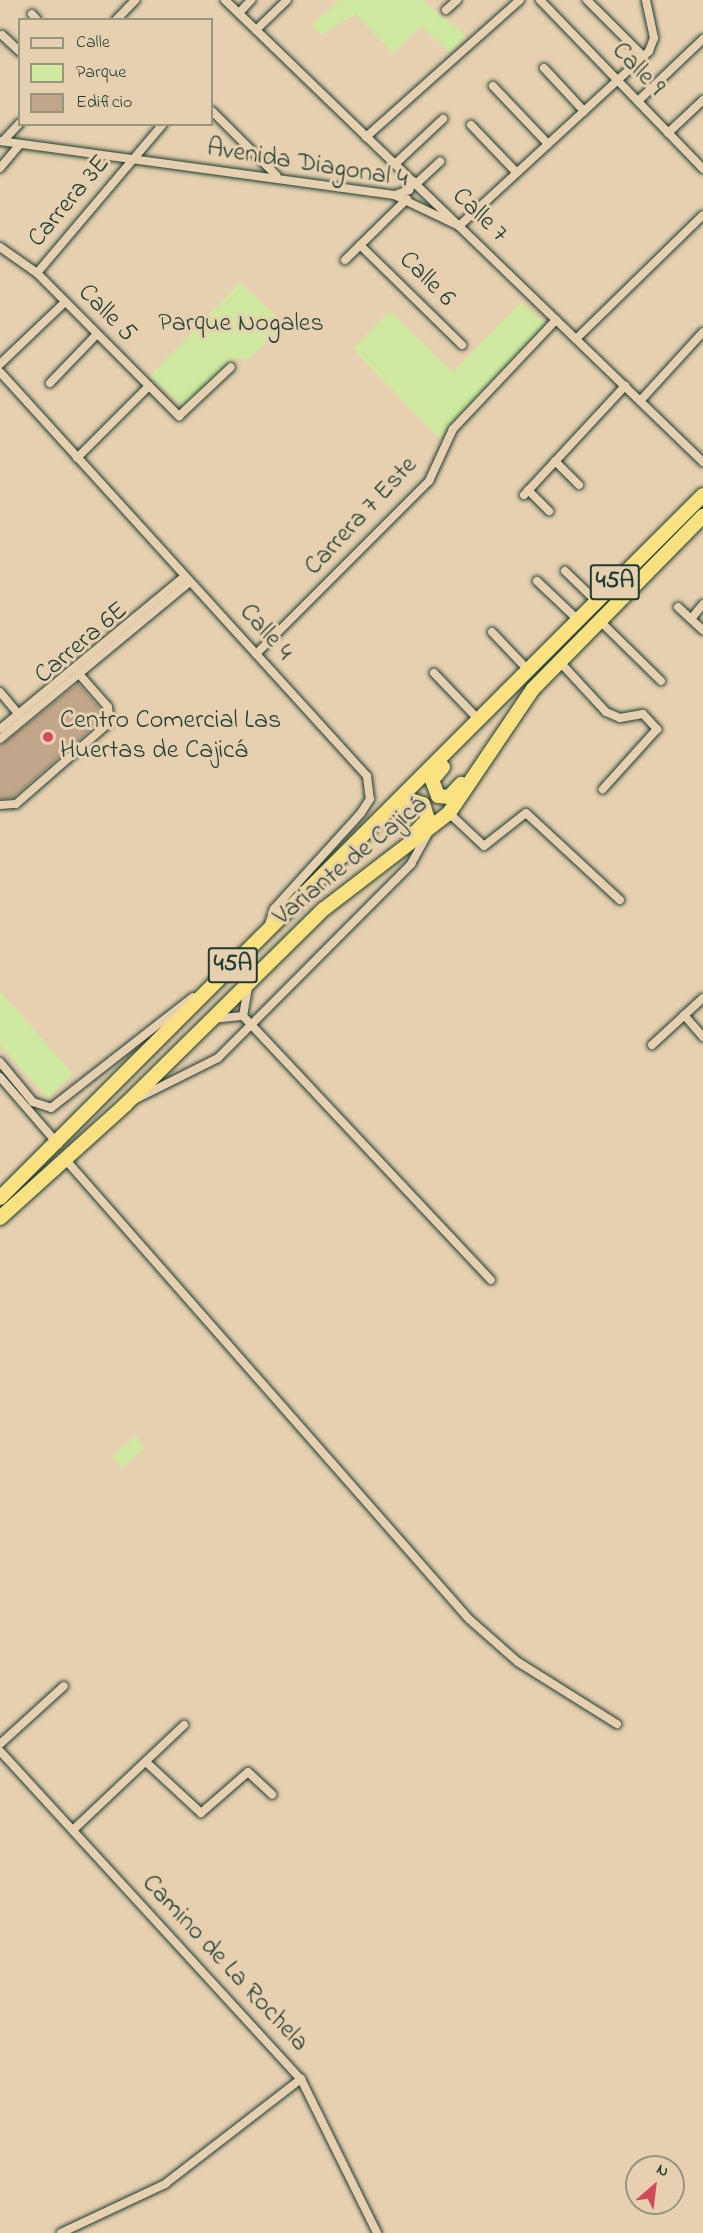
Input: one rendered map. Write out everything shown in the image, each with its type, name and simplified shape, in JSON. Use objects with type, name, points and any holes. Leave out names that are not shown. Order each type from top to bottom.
[{"type":"highway","name":"Variante de Cajicá","points":[[0,1198],[58,1144],[369,827],[703,495]]},
{"type":"highway","name":"Variante de Cajicá","points":[[0,1218],[125,1105],[209,1019],[324,909],[393,856],[429,832],[449,813],[494,750],[533,689],[703,516]]},
{"type":"highway","points":[[466,732],[463,748],[432,780],[438,796],[454,794],[478,759],[494,750]]},
{"type":"highway","points":[[369,827],[413,801],[426,807],[425,824],[393,856]]},
{"type":"street","points":[[119,18],[135,0]]},
{"type":"street","name":"Calle 7","points":[[225,0],[703,462]]},
{"type":"street","points":[[239,13],[251,0]]},
{"type":"street","points":[[256,30],[287,0]]},
{"type":"street","points":[[446,10],[457,0]]},
{"type":"street","points":[[366,136],[520,0]]},
{"type":"street","name":"Calle 9","points":[[540,0],[703,169]]},
{"type":"street","points":[[587,0],[643,56]]},
{"type":"street","points":[[459,226],[643,56],[654,38],[646,0]]},
{"type":"street","points":[[2,35],[18,50]]},
{"type":"street","points":[[638,101],[703,39]]},
{"type":"street","points":[[544,68],[584,111]]},
{"type":"street","points":[[494,86],[548,144]]},
{"type":"street","points":[[669,133],[703,100]]},
{"type":"street","points":[[213,112],[277,176]]},
{"type":"street","points":[[395,164],[442,119]]},
{"type":"street","points":[[1,141],[18,125]]},
{"type":"street","points":[[471,125],[517,173]]},
{"type":"street","name":"Carrera 3E","points":[[37,273],[161,126]]},
{"type":"street","name":"Avenida Diagonal 4","points":[[1,141],[277,176],[394,195],[407,199],[459,226]]},
{"type":"street","points":[[0,168],[20,144]]},
{"type":"street","points":[[394,195],[410,190],[414,183],[440,162]]},
{"type":"street","points":[[345,260],[407,199]]},
{"type":"street","points":[[576,339],[703,214]]},
{"type":"street","name":"Calle 6","points":[[360,245],[462,345]]},
{"type":"street","name":"Calle 5","points":[[0,247],[37,273],[179,416],[231,367]]},
{"type":"street","points":[[0,364],[65,302]]},
{"type":"street","name":"Carrera 7 Este","points":[[256,654],[429,481],[453,429],[556,320]]},
{"type":"street","points":[[640,401],[703,332]]},
{"type":"street","points":[[50,383],[97,334]]},
{"type":"street","name":"Calle 4","points":[[0,372],[371,783],[370,799],[274,909],[265,934]]},
{"type":"street","points":[[77,458],[149,386]]},
{"type":"street","points":[[549,511],[526,493],[625,386]]},
{"type":"street","points":[[555,461],[579,484]]},
{"type":"street","points":[[565,572],[596,601]]},
{"type":"street","name":"Carrera 6E","points":[[0,729],[21,717],[79,674],[187,579]]},
{"type":"street","name":"Carrera 6E","points":[[0,739],[21,717],[187,579]]},
{"type":"street","points":[[537,580],[577,619]]},
{"type":"street","points":[[691,619],[703,604]]},
{"type":"street","points":[[678,607],[703,630]]},
{"type":"street","points":[[599,620],[662,681]]},
{"type":"street","points":[[492,632],[528,670]]},
{"type":"street","points":[[559,661],[606,712],[620,718],[643,714],[657,729],[603,789]]},
{"type":"street","points":[[434,672],[479,720]]},
{"type":"street","points":[[0,806],[16,804],[110,722],[108,706],[79,674]]},
{"type":"street","points":[[0,692],[21,717]]},
{"type":"street","points":[[449,813],[484,846],[526,813],[620,900]]},
{"type":"street","points":[[125,1105],[218,1058],[411,864],[429,832]]},
{"type":"street","points":[[243,1017],[249,981]]},
{"type":"street","points":[[0,1062],[33,1102],[44,1107],[58,1105],[212,986]]},
{"type":"street","points":[[652,1045],[703,998]]},
{"type":"street","points":[[684,1015],[703,1036]]},
{"type":"street","points":[[243,1017],[491,1280]]},
{"type":"street","points":[[209,1019],[243,1017]]},
{"type":"street","points":[[0,1077],[58,1144]]},
{"type":"street","points":[[65,1159],[469,1619],[518,1662],[617,1724]]},
{"type":"street","points":[[0,1744],[64,1686]]},
{"type":"street","points":[[72,1830],[184,1725]]},
{"type":"street","name":"Camino de La Rochela","points":[[0,1751],[301,2079],[377,2233]]},
{"type":"street","points":[[146,1762],[201,1813],[248,1772],[272,1794]]},
{"type":"street","points":[[61,2233],[165,2184],[301,2079]]},
{"type":"green space","points":[[340,0],[422,0],[466,36],[450,53],[421,26],[393,53],[356,14],[321,35],[312,25]]},
{"type":"green space","name":"Parque Nogales","points":[[240,283],[285,324],[249,359],[232,359],[184,407],[150,376]]},
{"type":"green space","points":[[521,302],[545,323],[439,438],[353,349],[389,311],[453,372]]},
{"type":"green space","points":[[0,991],[73,1074],[48,1098],[0,1045]]},
{"type":"green space","points":[[135,1436],[145,1447],[122,1468],[112,1457]]},
{"type":"building","name":"Centro Comercial Las Huertas de Cajicá","points":[[78,683],[102,711],[103,719],[13,798],[0,799],[0,746]]},
{"type":"place","name":"Centro Comercial Las Huertas de Cajicá","points":[[48,737]]}]
